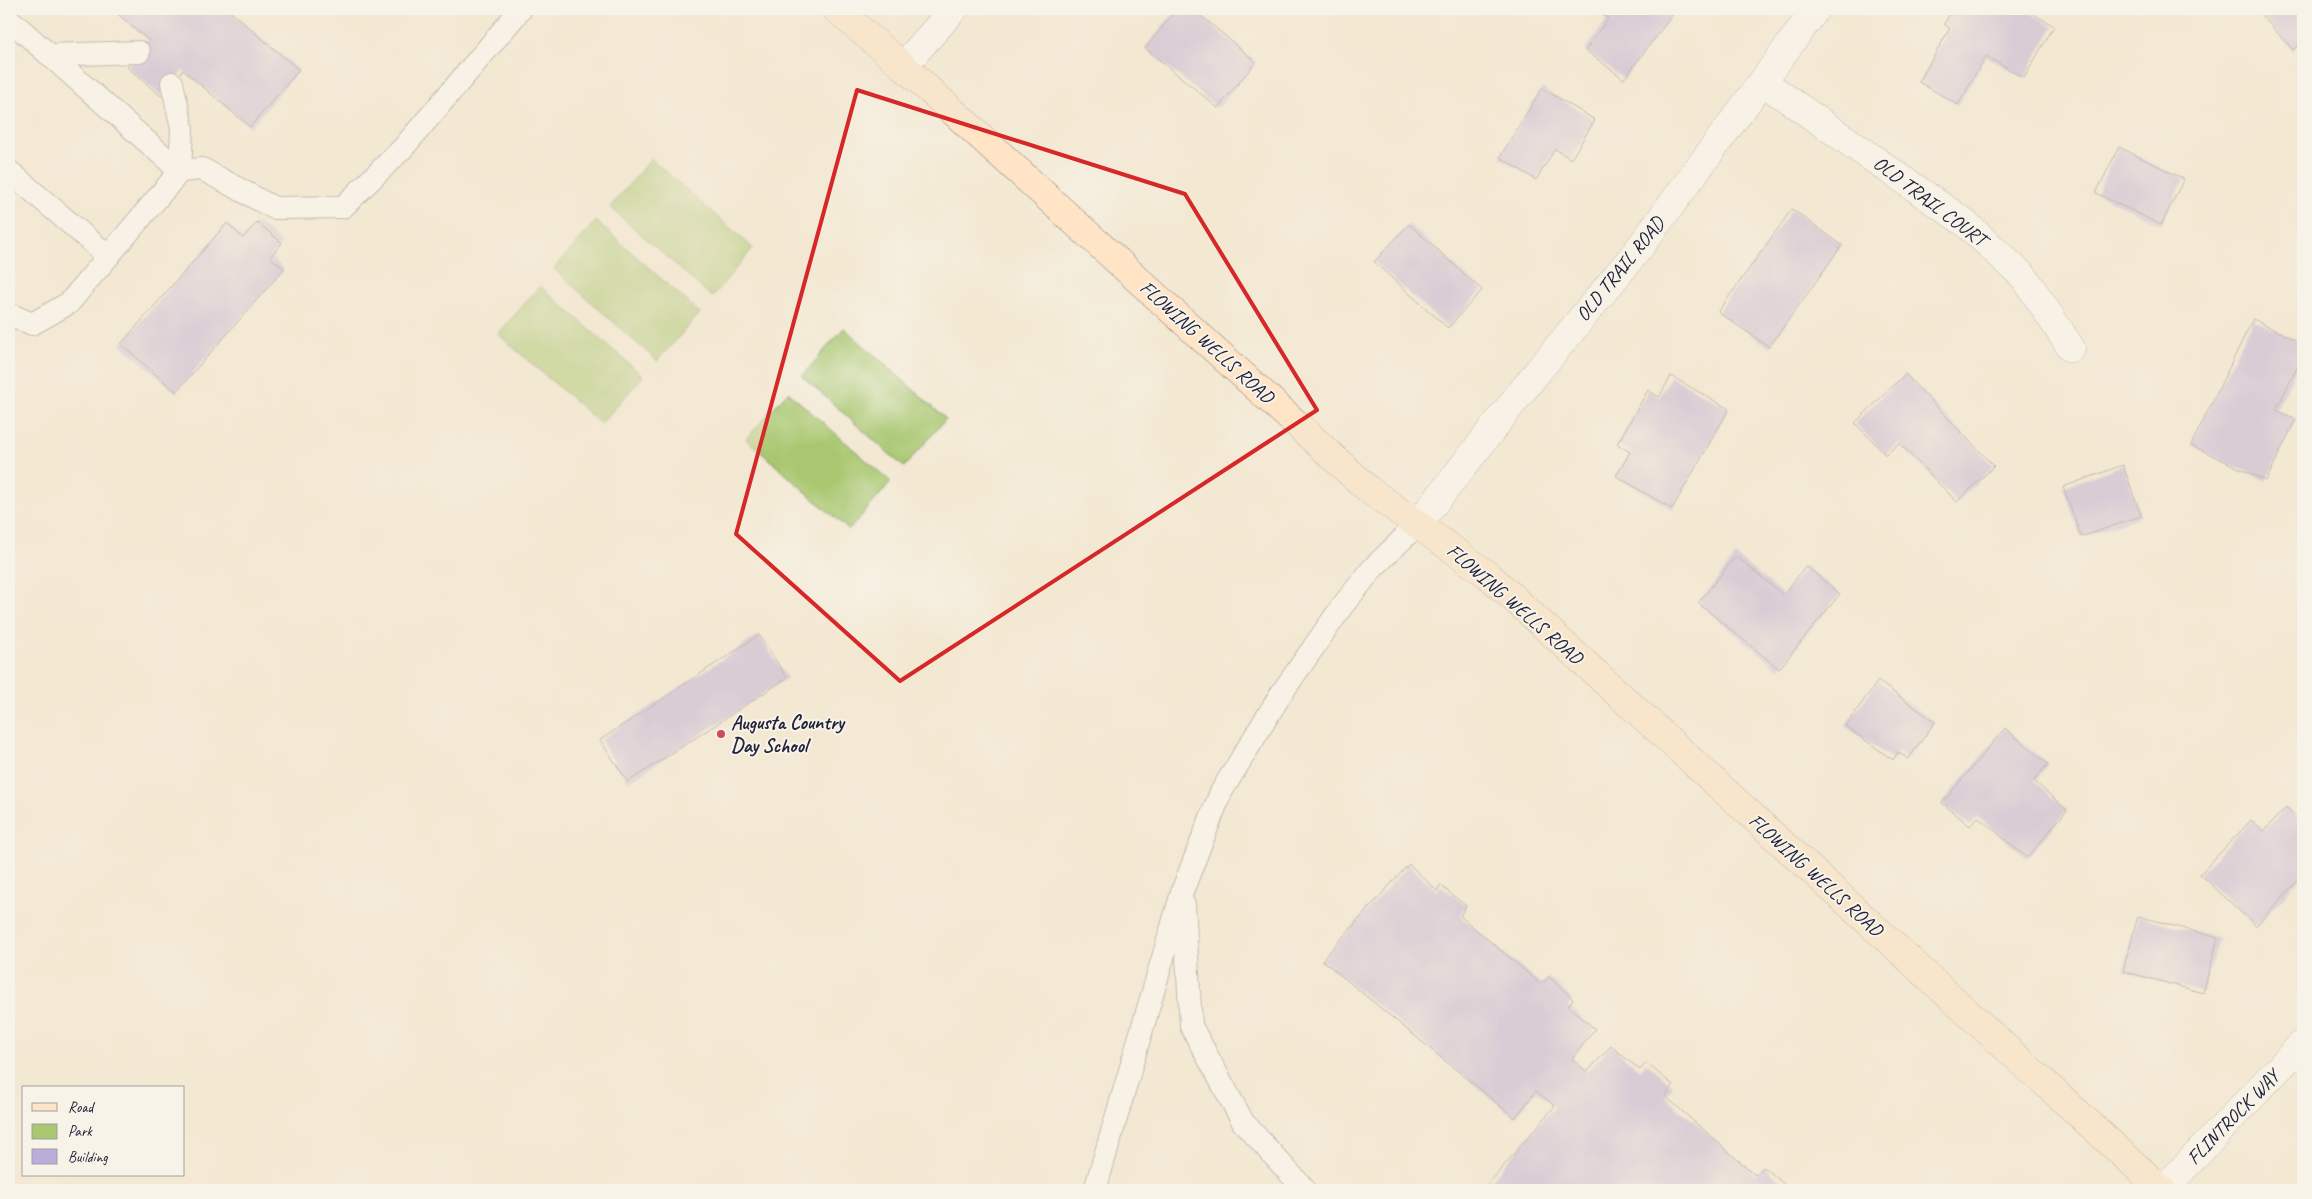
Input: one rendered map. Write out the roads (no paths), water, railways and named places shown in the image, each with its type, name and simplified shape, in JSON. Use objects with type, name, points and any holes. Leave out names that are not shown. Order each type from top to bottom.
[{"type":"main road","name":"FLOWING WELLS ROAD","points":[[836,9],[902,66],[1368,488],[1488,575],[2163,1190]]},
{"type":"street","points":[[902,66],[954,9]]},
{"type":"street","name":"OLD TRAIL ROAD","points":[[1418,524],[1534,376],[1637,251],[1816,9]]},
{"type":"street","name":"OLD TRAIL COURT","points":[[1763,82],[1964,222],[2025,278],[2071,348]]},
{"type":"street","name":"FLINTROCK WAY","points":[[2163,1190],[2303,1043]]},
{"type":"lane","points":[[9,19],[180,171],[202,169],[274,208],[343,208],[403,148],[521,9]]},
{"type":"lane","points":[[50,55],[139,52]]},
{"type":"lane","points":[[9,314],[32,324],[69,303],[180,171],[182,128],[172,83]]},
{"type":"lane","points":[[9,170],[108,256]]},
{"type":"lane","points":[[1095,1190],[1183,889],[1221,792],[1280,694],[1361,583],[1418,524]]},
{"type":"lane","points":[[1183,889],[1191,1026],[1243,1122],[1305,1190]]},
{"type":"place","name":"Augusta Country Day School","points":[[721,734]]}]
